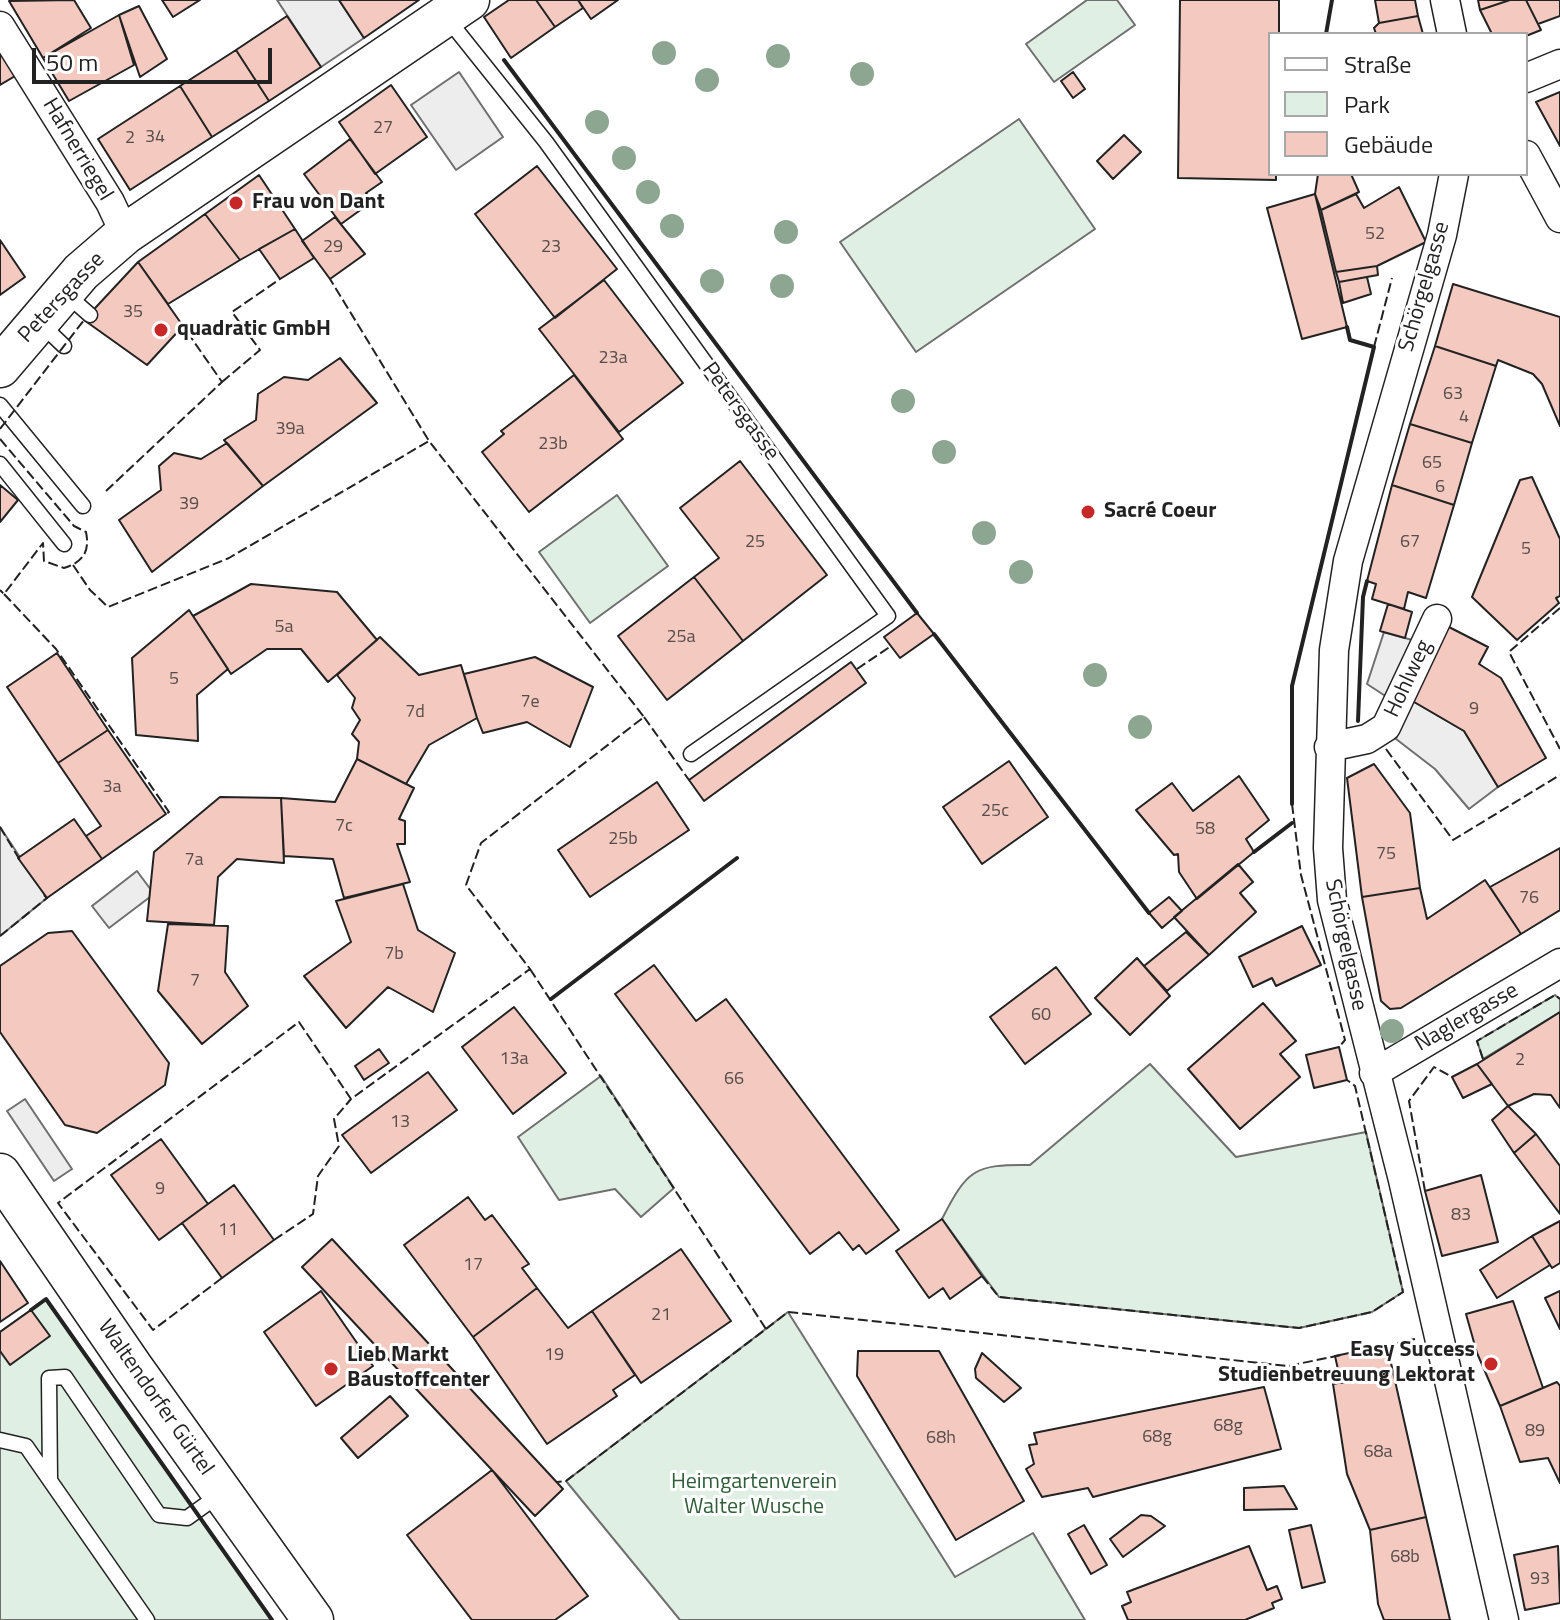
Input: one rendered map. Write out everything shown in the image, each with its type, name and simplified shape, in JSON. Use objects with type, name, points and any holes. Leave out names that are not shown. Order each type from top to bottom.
[{"type":"main road","name":"Petersgasse","points":[[0,367],[51,334],[77,303],[125,234],[457,8]]},
{"type":"main road","name":"Waltendorfer Gürtel","points":[[0,1174],[313,1620]]},
{"type":"street","points":[[1445,0],[1452,32]]},
{"type":"street","name":"Hafnerriegel","points":[[0,26],[110,202],[125,234]]},
{"type":"street","points":[[1528,77],[1560,64]]},
{"type":"street","points":[[1528,159],[1560,218]]},
{"type":"street","name":"Schörgelgasse","points":[[1454,176],[1442,235],[1348,561],[1334,650],[1328,848],[1332,900],[1406,1195],[1504,1620]]},
{"type":"street","name":"Hohlweg","points":[[1329,747],[1367,739],[1386,727],[1437,619]]},
{"type":"street","name":"Naglergasse","points":[[1374,1073],[1560,963]]},
{"type":"lane","name":"Petersgasse","points":[[457,8],[546,142],[888,616],[691,754]]},
{"type":"lane","points":[[0,405],[83,506]]},
{"type":"lane","points":[[0,464],[64,544]]},
{"type":"lane","points":[[50,1479],[49,1378],[65,1377],[159,1515],[187,1518],[222,1493]]},
{"type":"lane","points":[[0,1440],[26,1446],[147,1620]]},
{"type":"green space","points":[[1087,0],[1117,0],[1135,25],[1054,82],[1026,44]]},
{"type":"green space","points":[[1019,119],[1095,229],[916,352],[840,242]]},
{"type":"green space","points":[[617,495],[668,566],[590,623],[539,552]]},
{"type":"green space","points":[[1555,995],[1560,999],[1560,1012],[1483,1059],[1477,1041]]},
{"type":"green space","points":[[1150,1064],[1236,1157],[1366,1132],[1403,1292],[1372,1312],[1299,1328],[999,1297],[942,1219],[958,1190],[974,1173],[984,1169],[1030,1165]]},
{"type":"green space","points":[[601,1076],[674,1188],[641,1217],[615,1189],[559,1200],[518,1137]]},
{"type":"green space","points":[[46,1299],[272,1620],[0,1620],[0,1332]]},
{"type":"green space","name":"Heimgartenverein Walter Wusche","points":[[788,1312],[955,1577],[1033,1533],[1085,1620],[680,1620],[566,1481]]},
{"type":"shaded area","points":[[277,0],[339,0],[364,38],[321,67]]},
{"type":"shaded area","points":[[459,72],[503,137],[456,170],[411,105]]},
{"type":"shaded area","points":[[1384,632],[1412,640],[1390,699],[1367,684]]},
{"type":"shaded area","points":[[1409,699],[1464,731],[1498,787],[1469,809],[1435,769],[1396,739]]},
{"type":"shaded area","points":[[0,827],[47,898],[0,936]]},
{"type":"shaded area","points":[[137,871],[154,894],[109,928],[92,906]]},
{"type":"shaded area","points":[[25,1099],[72,1169],[54,1181],[7,1111]]},
{"type":"building","points":[[74,0],[91,28],[43,58],[9,1]]},
{"type":"building","points":[[162,0],[200,0],[173,17]]},
{"type":"building","points":[[339,0],[419,0],[364,38]]},
{"type":"building","points":[[509,0],[536,0],[555,27],[511,58],[484,17]]},
{"type":"building","points":[[536,0],[578,0],[583,8],[555,27]]},
{"type":"building","points":[[578,0],[618,0],[591,19]]},
{"type":"building","points":[[1180,0],[1279,0],[1279,32],[1268,32],[1268,176],[1276,176],[1276,180],[1178,178]]},
{"type":"building","points":[[1375,0],[1415,0],[1418,16],[1379,23]]},
{"type":"building","points":[[1478,0],[1510,0],[1480,10]]},
{"type":"building","points":[[1510,0],[1526,0],[1541,30],[1528,35],[1528,32],[1491,32],[1480,10]]},
{"type":"building","points":[[1526,0],[1560,0],[1560,16],[1538,24]]},
{"type":"building","points":[[139,6],[167,59],[140,77],[119,15]]},
{"type":"building","points":[[119,15],[134,65],[69,101],[43,58]]},
{"type":"building","points":[[287,16],[321,67],[269,101],[236,50]]},
{"type":"building","points":[[1418,16],[1422,32],[1375,32],[1374,28],[1379,23]]},
{"type":"building","points":[[0,36],[22,72],[0,85]]},
{"type":"building","points":[[236,50],[269,101],[212,137],[180,86]]},
{"type":"building","points":[[1073,72],[1085,89],[1073,98],[1061,81]]},
{"type":"building","points":[[391,85],[427,137],[375,174],[339,122]]},
{"type":"building","points":[[180,86],[212,137],[130,190],[98,139]]},
{"type":"building","points":[[1560,92],[1560,146],[1536,102]]},
{"type":"building","points":[[1124,135],[1141,152],[1113,179],[1097,161]]},
{"type":"building","points":[[350,139],[382,182],[366,193],[373,201],[341,224],[304,174]]},
{"type":"building","points":[[537,166],[617,269],[555,318],[475,214]]},
{"type":"building","points":[[259,175],[295,229],[240,260],[205,214]]},
{"type":"building","points":[[1318,176],[1352,176],[1359,192],[1321,210],[1315,194]]},
{"type":"building","points":[[1399,187],[1426,242],[1377,266],[1336,272],[1321,210],[1356,194],[1364,208]]},
{"type":"building","points":[[1315,194],[1347,327],[1302,339],[1267,208]]},
{"type":"building","points":[[205,214],[240,260],[168,304],[138,262]]},
{"type":"building","points":[[335,217],[365,254],[330,279],[302,241]]},
{"type":"building","points":[[295,229],[314,258],[280,279],[259,249]]},
{"type":"building","points":[[0,240],[25,277],[0,295]]},
{"type":"building","points":[[138,262],[183,326],[147,365],[84,320]]},
{"type":"building","points":[[1377,266],[1378,275],[1339,282],[1336,272]]},
{"type":"building","points":[[1367,277],[1371,294],[1343,303],[1339,282]]},
{"type":"building","points":[[604,280],[683,383],[619,432],[539,329]]},
{"type":"building","points":[[1453,284],[1560,317],[1560,426],[1542,384],[1533,374],[1498,360],[1496,366],[1435,346]]},
{"type":"building","points":[[1435,346],[1496,366],[1472,443],[1410,424]]},
{"type":"building","points":[[340,358],[377,403],[263,486],[224,440],[256,420],[258,394],[284,377],[308,380]]},
{"type":"building","points":[[574,375],[623,439],[529,512],[482,452],[504,434],[501,431]]},
{"type":"building","points":[[1410,424],[1472,443],[1454,505],[1392,485]]},
{"type":"building","points":[[227,443],[263,486],[152,572],[119,520],[161,490],[159,466],[174,453],[201,459]]},
{"type":"building","points":[[740,461],[827,575],[743,641],[694,577],[719,558],[680,508]]},
{"type":"building","points":[[1532,477],[1560,539],[1560,596],[1556,598],[1559,603],[1517,640],[1472,597],[1520,480]]},
{"type":"building","points":[[0,485],[18,500],[0,522]]},
{"type":"building","points":[[1392,485],[1454,505],[1426,598],[1408,592],[1404,609],[1372,599],[1376,584],[1367,581]]},
{"type":"building","points":[[694,577],[743,641],[667,700],[618,636]]},
{"type":"building","points":[[251,584],[337,592],[377,640],[328,682],[301,649],[267,649],[231,674],[193,616]]},
{"type":"building","points":[[1388,604],[1412,612],[1405,638],[1380,631]]},
{"type":"building","points":[[189,610],[228,669],[197,695],[198,741],[136,735],[132,658]]},
{"type":"building","points":[[917,613],[934,634],[900,658],[884,637]]},
{"type":"building","points":[[1447,626],[1488,647],[1479,664],[1501,678],[1546,758],[1498,787],[1464,731],[1409,699]]},
{"type":"building","points":[[380,637],[419,675],[461,665],[477,718],[429,745],[406,784],[357,759],[359,742],[352,734],[360,720],[352,708],[355,698],[337,675]]},
{"type":"building","points":[[57,653],[108,730],[58,763],[7,687]]},
{"type":"building","points":[[535,657],[593,687],[570,747],[527,722],[483,733],[477,718],[464,674]]},
{"type":"building","points":[[851,662],[866,683],[704,801],[689,780]]},
{"type":"building","points":[[108,730],[166,814],[102,859],[86,836],[101,826],[58,763]]},
{"type":"building","points":[[357,759],[414,788],[399,819],[405,821],[405,844],[397,844],[410,882],[344,898],[333,859],[284,856],[281,798],[335,802]]},
{"type":"building","points":[[1009,761],[1048,817],[982,864],[943,807]]},
{"type":"building","points":[[1374,764],[1410,813],[1420,888],[1362,897],[1347,778]]},
{"type":"building","points":[[1239,776],[1269,820],[1246,839],[1254,852],[1197,899],[1179,872],[1178,854],[1174,855],[1136,810],[1172,783],[1193,811]]},
{"type":"building","points":[[657,782],[689,830],[590,897],[558,850]]},
{"type":"building","points":[[220,797],[281,798],[284,863],[237,859],[218,877],[214,925],[147,921],[154,852]]},
{"type":"building","points":[[74,819],[102,859],[47,898],[18,858]]},
{"type":"building","points":[[1560,848],[1560,910],[1521,934],[1490,887]]},
{"type":"building","points":[[1238,864],[1253,882],[1240,893],[1256,912],[1209,955],[1174,917]]},
{"type":"building","points":[[1485,880],[1521,934],[1401,1008],[1390,1009],[1381,1001],[1362,897],[1420,888],[1427,919]]},
{"type":"building","points":[[403,884],[418,930],[455,953],[433,1012],[388,987],[346,1028],[304,976],[351,942],[336,901]]},
{"type":"building","points":[[1169,897],[1182,911],[1162,928],[1149,913]]},
{"type":"building","points":[[168,924],[228,926],[225,972],[248,1006],[202,1044],[158,991]]},
{"type":"building","points":[[1302,926],[1321,965],[1276,986],[1272,978],[1253,987],[1239,957]]},
{"type":"building","points":[[72,931],[169,1063],[165,1085],[97,1133],[65,1125],[0,1032],[0,966],[48,933]]},
{"type":"building","points":[[1186,932],[1209,955],[1167,991],[1144,966]]},
{"type":"building","points":[[1137,958],[1170,996],[1130,1035],[1095,998]]},
{"type":"building","points":[[654,965],[696,1021],[726,999],[899,1230],[866,1254],[859,1245],[853,1250],[839,1232],[810,1254],[615,994]]},
{"type":"building","points":[[1056,967],[1091,1014],[1025,1064],[990,1017]]},
{"type":"building","points":[[1263,1003],[1296,1041],[1280,1054],[1300,1077],[1240,1129],[1188,1069]]},
{"type":"building","points":[[514,1007],[566,1073],[513,1114],[462,1047]]},
{"type":"building","points":[[1560,1012],[1560,1108],[1551,1095],[1534,1094],[1508,1106],[1477,1064]]},
{"type":"building","points":[[1339,1047],[1347,1080],[1314,1088],[1306,1055]]},
{"type":"building","points":[[379,1049],[389,1063],[364,1080],[355,1066]]},
{"type":"building","points":[[1477,1064],[1492,1084],[1463,1098],[1452,1077]]},
{"type":"building","points":[[428,1072],[457,1110],[371,1173],[342,1135]]},
{"type":"building","points":[[1508,1106],[1536,1134],[1514,1153],[1492,1120]]},
{"type":"building","points":[[1536,1134],[1560,1166],[1560,1214],[1514,1153]]},
{"type":"building","points":[[161,1139],[208,1204],[159,1240],[111,1175]]},
{"type":"building","points":[[1481,1175],[1498,1242],[1442,1256],[1425,1191]]},
{"type":"building","points":[[234,1185],[274,1240],[222,1278],[182,1223]]},
{"type":"building","points":[[468,1197],[485,1220],[492,1215],[529,1264],[522,1268],[537,1288],[473,1337],[404,1245]]},
{"type":"building","points":[[942,1219],[982,1276],[950,1299],[943,1288],[929,1298],[896,1251]]},
{"type":"building","points":[[1560,1221],[1560,1263],[1552,1268],[1532,1236]]},
{"type":"building","points":[[1532,1236],[1550,1265],[1497,1298],[1480,1270]]},
{"type":"building","points":[[332,1239],[563,1489],[535,1516],[302,1267]]},
{"type":"building","points":[[681,1249],[731,1321],[641,1383],[592,1311]]},
{"type":"building","points":[[0,1261],[28,1303],[0,1322]]},
{"type":"building","points":[[537,1288],[568,1328],[592,1311],[635,1375],[613,1390],[617,1396],[547,1444],[473,1337]]},
{"type":"building","points":[[321,1291],[373,1366],[316,1406],[264,1332]]},
{"type":"building","points":[[1560,1291],[1560,1329],[1545,1298]]},
{"type":"building","points":[[1513,1301],[1543,1388],[1500,1406],[1477,1353],[1466,1314]]},
{"type":"building","points":[[31,1310],[50,1336],[10,1365],[0,1351],[0,1332]]},
{"type":"building","points":[[1387,1345],[1393,1372],[1341,1383],[1335,1356]]},
{"type":"building","points":[[858,1351],[939,1351],[1024,1501],[956,1540],[857,1376]]},
{"type":"building","points":[[982,1353],[1021,1388],[1004,1402],[976,1378],[975,1369]]},
{"type":"building","points":[[1393,1372],[1426,1517],[1370,1530],[1347,1474],[1333,1384]]},
{"type":"building","points":[[1557,1382],[1560,1386],[1560,1483],[1548,1458],[1520,1462],[1500,1406]]},
{"type":"building","points":[[1264,1387],[1281,1449],[1093,1497],[1088,1488],[1042,1497],[1026,1469],[1034,1464],[1029,1445],[1037,1444],[1034,1433]]},
{"type":"building","points":[[390,1396],[408,1416],[358,1458],[341,1438]]},
{"type":"building","points":[[492,1470],[588,1596],[555,1620],[472,1620],[407,1535]]},
{"type":"building","points":[[1284,1486],[1297,1509],[1244,1510],[1244,1488]]},
{"type":"building","points":[[1141,1515],[1151,1516],[1165,1526],[1123,1557],[1110,1539]]},
{"type":"building","points":[[1426,1517],[1450,1620],[1384,1620],[1378,1604],[1370,1530]]},
{"type":"building","points":[[1084,1525],[1107,1565],[1091,1574],[1068,1534]]},
{"type":"building","points":[[1311,1525],[1325,1582],[1302,1588],[1289,1530]]},
{"type":"building","points":[[1249,1546],[1267,1590],[1277,1586],[1282,1599],[1272,1603],[1274,1608],[1245,1620],[1128,1620],[1122,1606],[1131,1602],[1127,1592]]},
{"type":"building","points":[[1558,1546],[1560,1603],[1525,1610],[1514,1555]]},
{"type":"fence","points":[[1374,347],[1392,278]]},
{"type":"fence","points":[[222,382],[260,350],[232,312],[280,279]]},
{"type":"fence","points":[[222,1278],[153,1330],[58,1203],[299,1022],[351,1099],[530,969],[466,885],[481,843],[644,717],[429,441],[330,279]]},
{"type":"fence","points":[[0,429],[84,320]]},
{"type":"fence","points":[[106,491],[222,382],[183,326]]},
{"type":"fence","points":[[0,439],[74,526],[86,532],[87,539],[84,555],[64,568],[44,561],[43,543],[4,594],[0,590]]},
{"type":"fence","points":[[73,565],[90,590],[108,607],[229,558],[429,441]]},
{"type":"fence","points":[[4,594],[56,649],[169,812],[166,814]]},
{"type":"fence","points":[[1560,608],[1509,652],[1560,749]]},
{"type":"fence","points":[[857,669],[891,646]]},
{"type":"fence","points":[[644,717],[689,780]]},
{"type":"fence","points":[[1386,749],[1453,840],[1560,775]]},
{"type":"fence","points":[[1292,804],[1301,875],[1345,1040],[1339,1047]]},
{"type":"fence","points":[[0,827],[21,862]]},
{"type":"fence","points":[[0,936],[47,898],[44,895]]},
{"type":"fence","points":[[530,969],[766,1329],[566,1481],[557,1482]]},
{"type":"fence","points":[[1483,1059],[1477,1041],[1555,995],[1560,999]]},
{"type":"fence","points":[[1425,1191],[1409,1101],[1434,1067],[1452,1077]]},
{"type":"fence","points":[[982,1276],[999,1297],[1299,1328],[1372,1312],[1403,1292],[1355,1086],[1347,1080]]},
{"type":"fence","points":[[274,1240],[313,1214],[318,1176],[339,1146],[334,1119],[351,1099]]},
{"type":"fence","points":[[766,1329],[788,1312],[1288,1366],[1341,1355]]},
{"type":"fence","points":[[1384,1346],[1415,1339]]},
{"type":"wall","points":[[1326,32],[1332,0]]},
{"type":"wall","points":[[504,60],[917,613]]},
{"type":"wall","points":[[1292,804],[1292,686],[1374,347],[1350,340],[1347,327]]},
{"type":"wall","points":[[1358,721],[1363,597],[1367,581]]},
{"type":"wall","points":[[934,634],[1149,913]]},
{"type":"wall","points":[[1254,852],[1292,823]]},
{"type":"wall","points":[[551,999],[737,858]]},
{"type":"wall","points":[[31,1310],[46,1299],[272,1620]]},
{"type":"place","name":"Frau von Dant","points":[[236,203]]},
{"type":"place","name":"quadratic GmbH","points":[[161,330]]},
{"type":"place","name":"Sacré Coeur","points":[[1088,512]]},
{"type":"place","name":"Easy Success Studienbetreuung Lektorat","points":[[1491,1364]]},
{"type":"place","name":"Lieb Markt Baustoffcenter","points":[[331,1369]]}]
